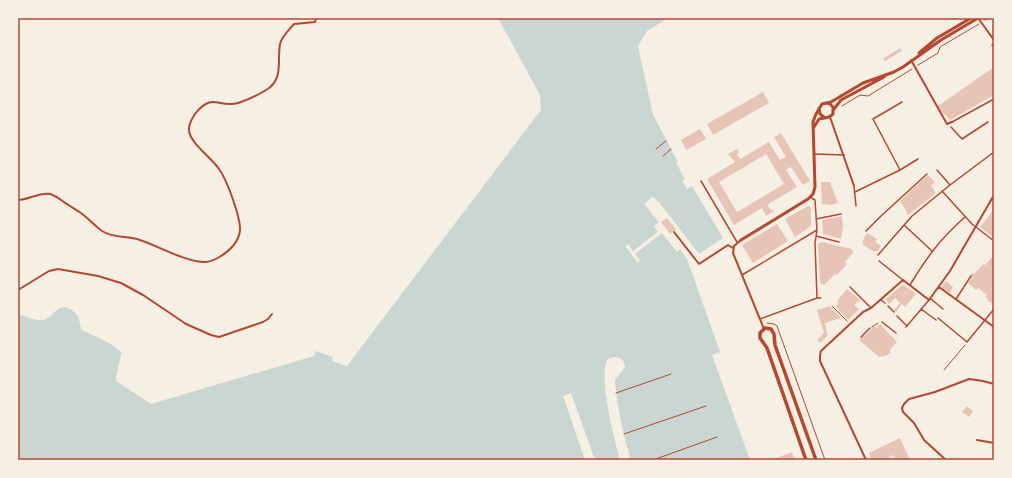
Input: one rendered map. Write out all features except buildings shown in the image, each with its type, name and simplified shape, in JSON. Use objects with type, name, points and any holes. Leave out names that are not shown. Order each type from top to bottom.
[{"type":"main road","points":[[911,60],[934,40],[970,18]]},
{"type":"main road","points":[[813,133],[817,121],[821,118],[830,117],[841,100],[894,72],[941,40],[978,18]]},
{"type":"main road","points":[[740,240],[810,197],[814,193],[814,118],[822,104],[831,102],[862,83],[894,72]]},
{"type":"main road","points":[[826,103],[830,104],[834,109]]},
{"type":"main road","points":[[820,107],[820,114],[825,118]]},
{"type":"main road","points":[[806,460],[767,348],[760,334],[763,327],[772,330],[774,345],[816,460]]},
{"type":"main road","points":[[762,340],[769,342],[774,337]]},
{"type":"street","points":[[18,200],[25,200],[42,194],[52,194],[110,235],[137,239],[193,260],[204,262],[211,261],[232,248],[236,242],[240,232],[239,219],[234,202],[219,169],[193,139],[189,131],[189,124],[199,109],[211,101],[230,104],[239,103],[273,85],[277,78],[280,43],[284,35],[294,24],[316,22],[316,18]]},
{"type":"street","points":[[978,18],[994,40]]},
{"type":"street","points":[[911,60],[947,124],[994,99]]},
{"type":"street","points":[[900,170],[873,119],[902,102]]},
{"type":"street","points":[[830,117],[856,192],[856,206]]},
{"type":"street","points":[[951,127],[962,139],[988,122]]},
{"type":"street","points":[[878,255],[904,224],[942,191],[994,152]]},
{"type":"street","points":[[814,154],[844,155]]},
{"type":"street","points":[[856,192],[900,170],[918,159]]},
{"type":"street","points":[[937,170],[950,185]]},
{"type":"street","points":[[866,231],[927,174]]},
{"type":"street","points":[[701,181],[737,242]]},
{"type":"street","points":[[942,191],[965,217],[994,241]]},
{"type":"street","points":[[897,316],[906,326],[939,287],[950,272],[994,195]]},
{"type":"street","points":[[810,197],[815,200],[817,298]]},
{"type":"street","points":[[816,219],[841,214]]},
{"type":"street","points":[[910,285],[932,251],[948,232],[965,217]]},
{"type":"street","points":[[904,224],[932,251]]},
{"type":"street","points":[[742,275],[816,230]]},
{"type":"street","points":[[674,232],[699,264],[728,245],[733,248]]},
{"type":"street","points":[[816,236],[839,242]]},
{"type":"street","points":[[740,240],[733,248],[733,253],[763,327]]},
{"type":"street","points":[[879,261],[943,309]]},
{"type":"street","points":[[18,290],[49,271],[58,269],[98,276],[121,283],[186,324],[219,337],[263,322],[272,314]]},
{"type":"street","points":[[956,299],[971,276]]},
{"type":"street","points":[[866,460],[820,361],[820,355],[822,349],[863,312],[881,300],[903,280]]},
{"type":"street","points":[[850,287],[871,308]]},
{"type":"street","points":[[939,287],[985,322],[994,327]]},
{"type":"street","points":[[760,319],[817,298],[821,298]]},
{"type":"street","points":[[881,300],[885,303]]},
{"type":"street","points":[[888,306],[894,312]]},
{"type":"street","points":[[921,309],[937,319],[967,342],[994,310]]},
{"type":"street","points":[[882,322],[896,333]]},
{"type":"street","points":[[861,337],[870,328]]},
{"type":"street","points":[[946,460],[924,440],[914,423],[903,412],[902,408],[904,404],[909,399],[935,392],[969,379],[994,384]]},
{"type":"street","points":[[977,440],[994,443]]},
{"type":"path","points":[[656,149],[666,141]]},
{"type":"path","points":[[663,156],[670,150]]},
{"type":"path","points":[[832,306],[847,321]]},
{"type":"path","points":[[870,328],[879,322],[882,322]]},
{"type":"path","points":[[763,327],[770,323],[777,326],[825,460]]},
{"type":"path","points":[[944,370],[967,342]]},
{"type":"path","points":[[616,394],[671,374]]},
{"type":"path","points":[[624,434],[706,406]]},
{"type":"path","points":[[653,460],[717,437]]},
{"type":"shaded area","points":[[498,18],[668,18],[647,31],[638,46],[653,115],[678,162],[676,163],[685,179],[682,181],[687,189],[692,186],[723,238],[699,254],[659,202],[652,197],[645,203],[645,205],[659,222],[654,226],[658,232],[633,251],[628,244],[625,246],[638,263],[640,260],[635,254],[662,233],[677,252],[680,249],[687,259],[720,352],[712,355],[750,460],[631,460],[625,440],[617,400],[615,380],[625,367],[621,359],[614,357],[608,359],[605,367],[605,379],[608,408],[620,460],[595,460],[571,393],[563,396],[585,460],[18,460],[18,314],[33,319],[43,320],[47,319],[63,307],[73,311],[78,317],[82,330],[111,344],[121,352],[116,381],[151,404],[314,356],[316,351],[333,357],[332,361],[347,366],[541,110],[540,95]]}]
